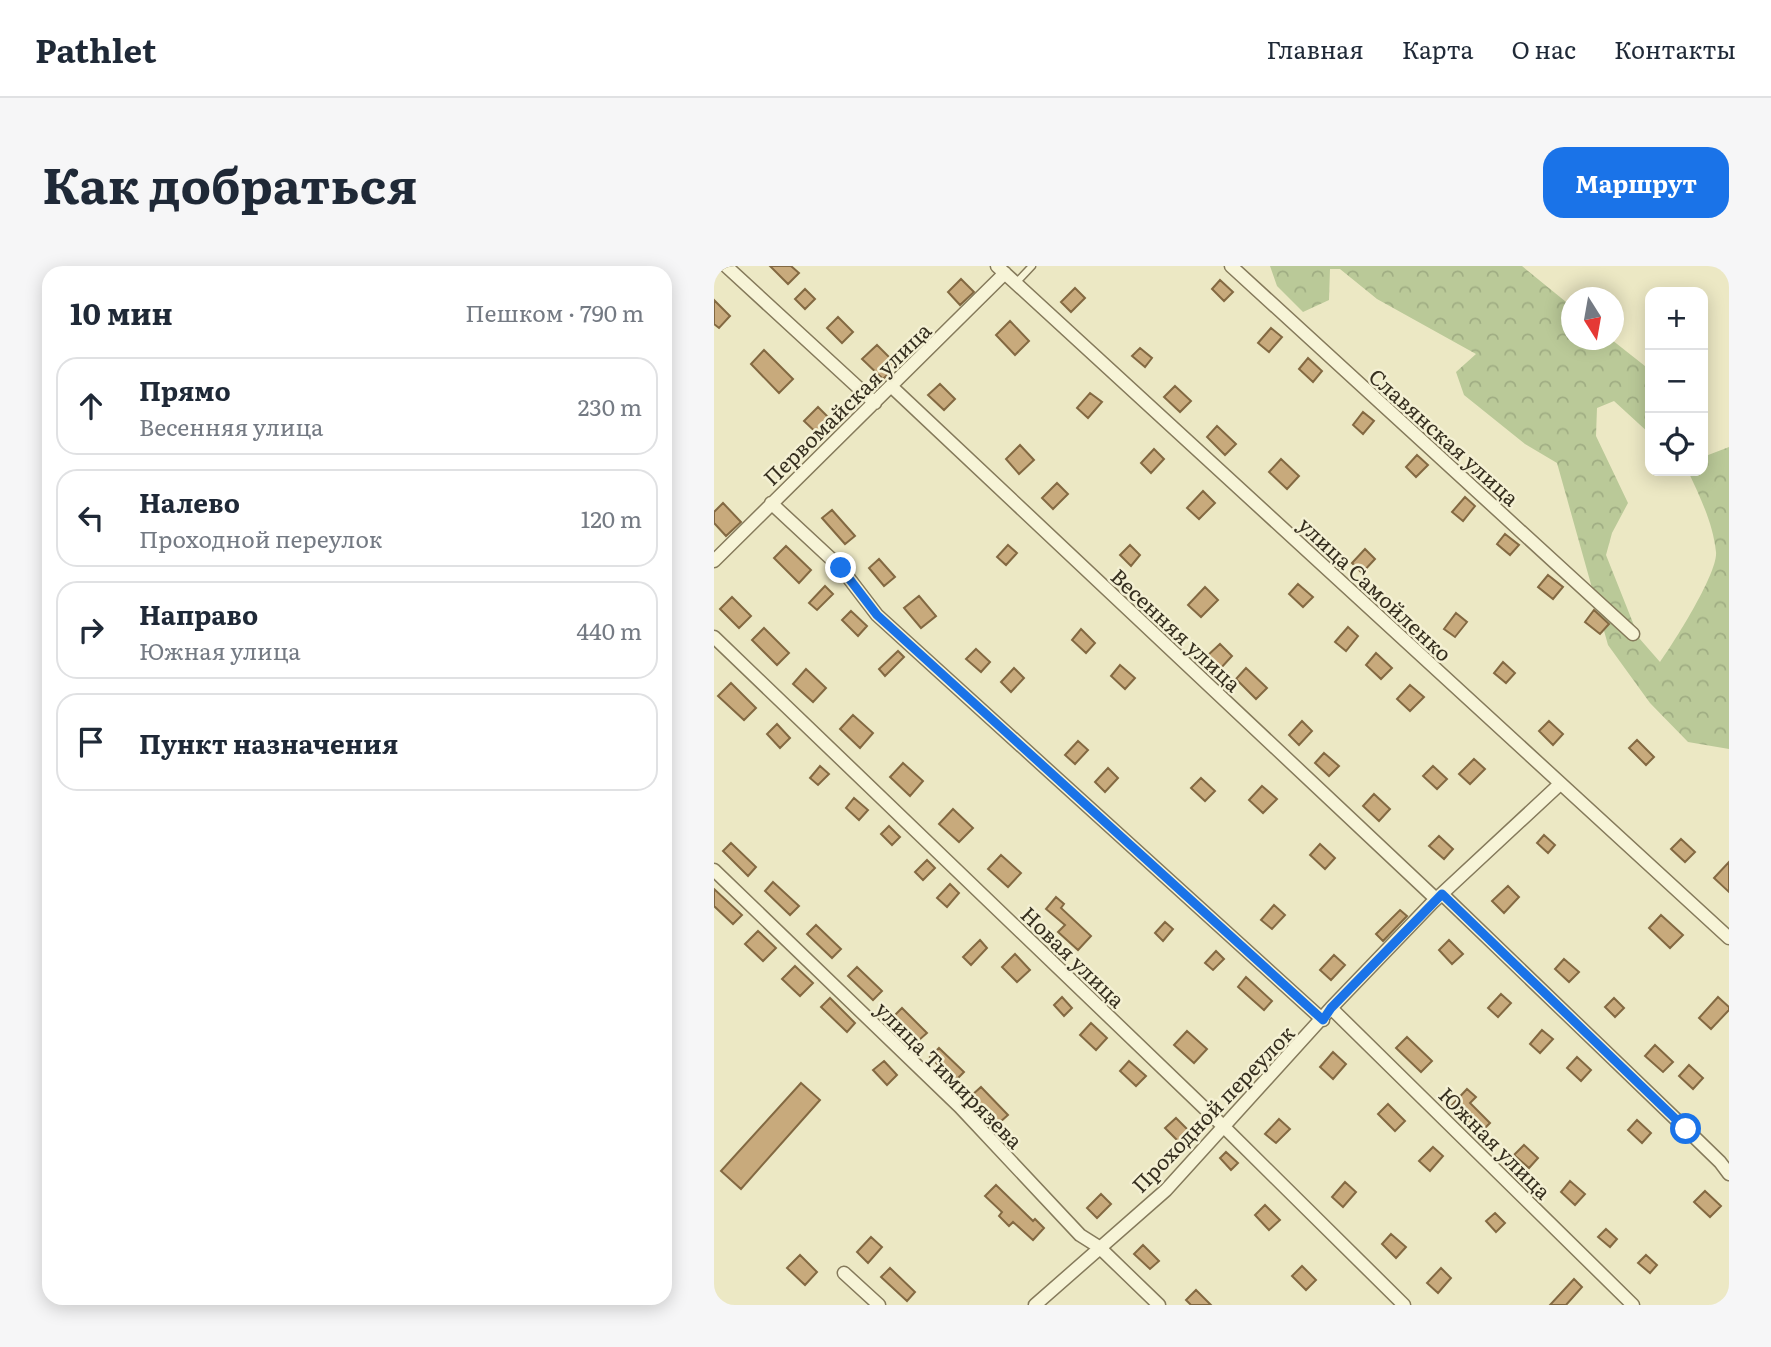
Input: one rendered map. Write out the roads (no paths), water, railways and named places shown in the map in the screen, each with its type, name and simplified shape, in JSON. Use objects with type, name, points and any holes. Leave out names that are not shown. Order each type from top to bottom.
[{"type":"street","points":[[726,266],[875,403]]},
{"type":"street","name":"Славянская улица","points":[[1231,266],[1633,634]]},
{"type":"street","name":"Первомайская улица","points":[[714,561],[892,387],[1001,269]]},
{"type":"street","name":"улица Самойленко","points":[[1001,269],[1729,937]]},
{"type":"street","name":"Весенняя улица","points":[[892,387],[1439,896],[1686,1129],[1729,1174]]},
{"type":"street","points":[[771,503],[841,568],[877,615],[1323,1020]]},
{"type":"street","name":"Новая улица","points":[[714,637],[1223,1126],[1404,1305]]},
{"type":"street","name":"Проходной переулок","points":[[1035,1305],[1166,1190],[1323,1020],[1331,1008],[1439,896],[1560,784]]},
{"type":"street","name":"улица Тимирязева","points":[[714,870],[960,1107],[1080,1235],[1098,1247],[1159,1305]]},
{"type":"street","name":"Южная улица","points":[[1331,1008],[1633,1305]]},
{"type":"street","points":[[844,1273],[879,1305]]},
{"type":"lane","points":[[1016,283],[1032,266]]}]
